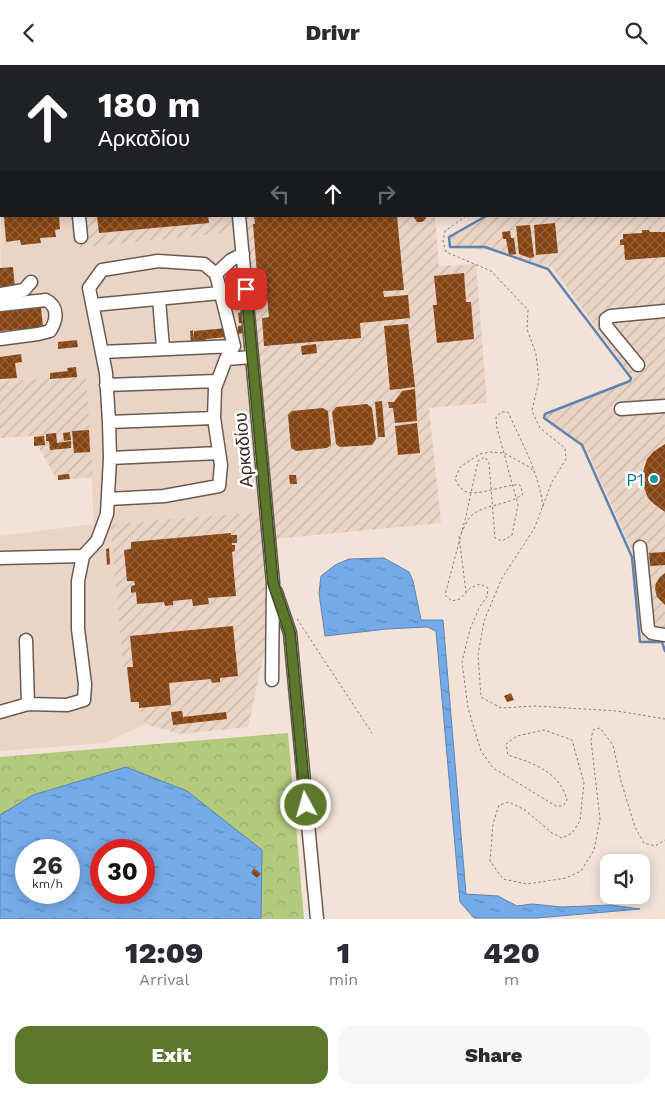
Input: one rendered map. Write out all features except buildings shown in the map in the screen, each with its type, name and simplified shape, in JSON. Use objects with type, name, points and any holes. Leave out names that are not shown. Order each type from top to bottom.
[{"type":"street","points":[[79,217],[81,237]]},
{"type":"street","name":"Αρκαδίου","points":[[239,217],[273,583],[272,680]]},
{"type":"street","points":[[216,274],[231,260],[243,255]]},
{"type":"street","points":[[0,712],[28,704],[67,705],[84,700],[85,684],[78,629],[78,581],[83,556],[97,541],[107,514],[110,458],[109,422],[102,352],[89,288],[102,270],[158,261],[204,264],[216,274],[234,346],[226,359],[215,388],[214,418],[221,465],[219,486],[164,496],[108,499]]},
{"type":"street","points":[[0,294],[24,290],[31,282]]},
{"type":"street","points":[[93,305],[220,293]]},
{"type":"street","points":[[159,299],[163,348]]},
{"type":"street","points":[[0,305],[46,300],[52,303],[56,321],[50,331],[0,339]]},
{"type":"street","points":[[638,365],[606,325],[606,319],[611,315],[665,311]]},
{"type":"street","points":[[102,352],[234,346]]},
{"type":"street","points":[[226,359],[252,357]]},
{"type":"street","points":[[106,385],[217,381]]},
{"type":"street","points":[[621,409],[665,405]]},
{"type":"street","points":[[109,422],[214,418]]},
{"type":"street","points":[[110,458],[219,453]]},
{"type":"street","points":[[640,547],[648,629],[652,633],[665,635]]},
{"type":"street","points":[[0,558],[83,556]]},
{"type":"street","points":[[273,583],[290,633],[317,919]]},
{"type":"street","points":[[26,640],[28,704]]},
{"type":"path","points":[[465,217],[445,231],[443,241],[446,252],[491,271],[528,309],[527,329],[536,354],[539,380],[532,411],[540,428],[566,448],[566,459],[552,482],[534,529],[502,578],[484,621],[478,655],[480,697],[501,708],[535,706],[608,711],[665,719]]},
{"type":"path","points":[[543,507],[541,492],[535,474],[508,412],[502,412],[496,417],[497,428],[518,505],[512,535],[502,541],[495,539],[489,463],[484,457],[478,461],[445,595],[452,601],[460,599],[470,588],[480,584],[488,587],[487,597],[480,606],[470,629],[462,661],[468,708],[481,751],[493,768],[556,806],[563,806],[567,800],[565,791],[557,779],[536,764],[508,755],[506,744],[517,736],[544,729],[572,740],[584,783],[580,821],[572,833],[562,838],[552,833],[525,810],[509,802],[499,805],[493,824],[490,861],[503,879],[527,884],[566,878],[581,871],[594,850],[600,819],[591,740],[593,730],[600,729],[613,745],[621,781],[635,827],[644,843],[655,846],[665,840]]},
{"type":"path","points":[[466,593],[459,535],[471,516],[489,507],[516,499],[523,494],[520,485],[512,484],[492,490],[470,493],[462,489],[455,479],[460,467],[480,454],[490,452],[504,453],[531,468],[535,474]]},
{"type":"path","points":[[294,614],[372,733]]},
{"type":"shaded area","points":[[1,217],[71,217],[75,248],[236,232],[260,512],[110,524],[123,668],[145,724],[105,743],[0,751],[0,536],[94,524],[86,374],[0,382]]},
{"type":"shaded area","points":[[71,217],[234,217],[236,232],[74,248]]},
{"type":"shaded area","points":[[246,217],[435,217],[439,266],[476,264],[487,403],[429,408],[441,523],[274,539]]},
{"type":"shaded area","points":[[485,217],[665,217],[665,643],[642,642],[635,557],[586,448],[541,415],[633,378],[552,267],[489,250],[452,248],[451,235]]},
{"type":"shaded area","points":[[86,374],[93,477],[57,480],[32,436],[0,438],[0,382]]},
{"type":"shaded area","points":[[260,512],[267,612],[270,626],[248,727],[180,734],[145,724],[123,668],[110,524]]},
{"type":"green space","points":[[288,733],[304,919],[0,919],[0,757]]},
{"type":"water","points":[[384,558],[409,572],[413,581],[421,620],[443,620],[466,894],[498,896],[517,906],[532,904],[562,907],[611,905],[640,909],[537,918],[474,918],[460,902],[436,631],[427,627],[387,629],[325,636],[319,593],[321,576],[335,565],[349,559]]},
{"type":"water","points":[[126,767],[187,791],[262,850],[261,919],[0,919],[0,815],[33,795]]},
{"type":"waterway","points":[[484,217],[449,237],[450,247],[485,247],[548,269],[631,378],[630,381],[545,414],[544,418],[582,445],[632,557],[640,642],[662,642],[665,651]]},
{"type":"place","name":"P1","points":[[654,479]]},
{"type":"route","points":[[246,289],[273,583],[290,633],[306,805]]}]
